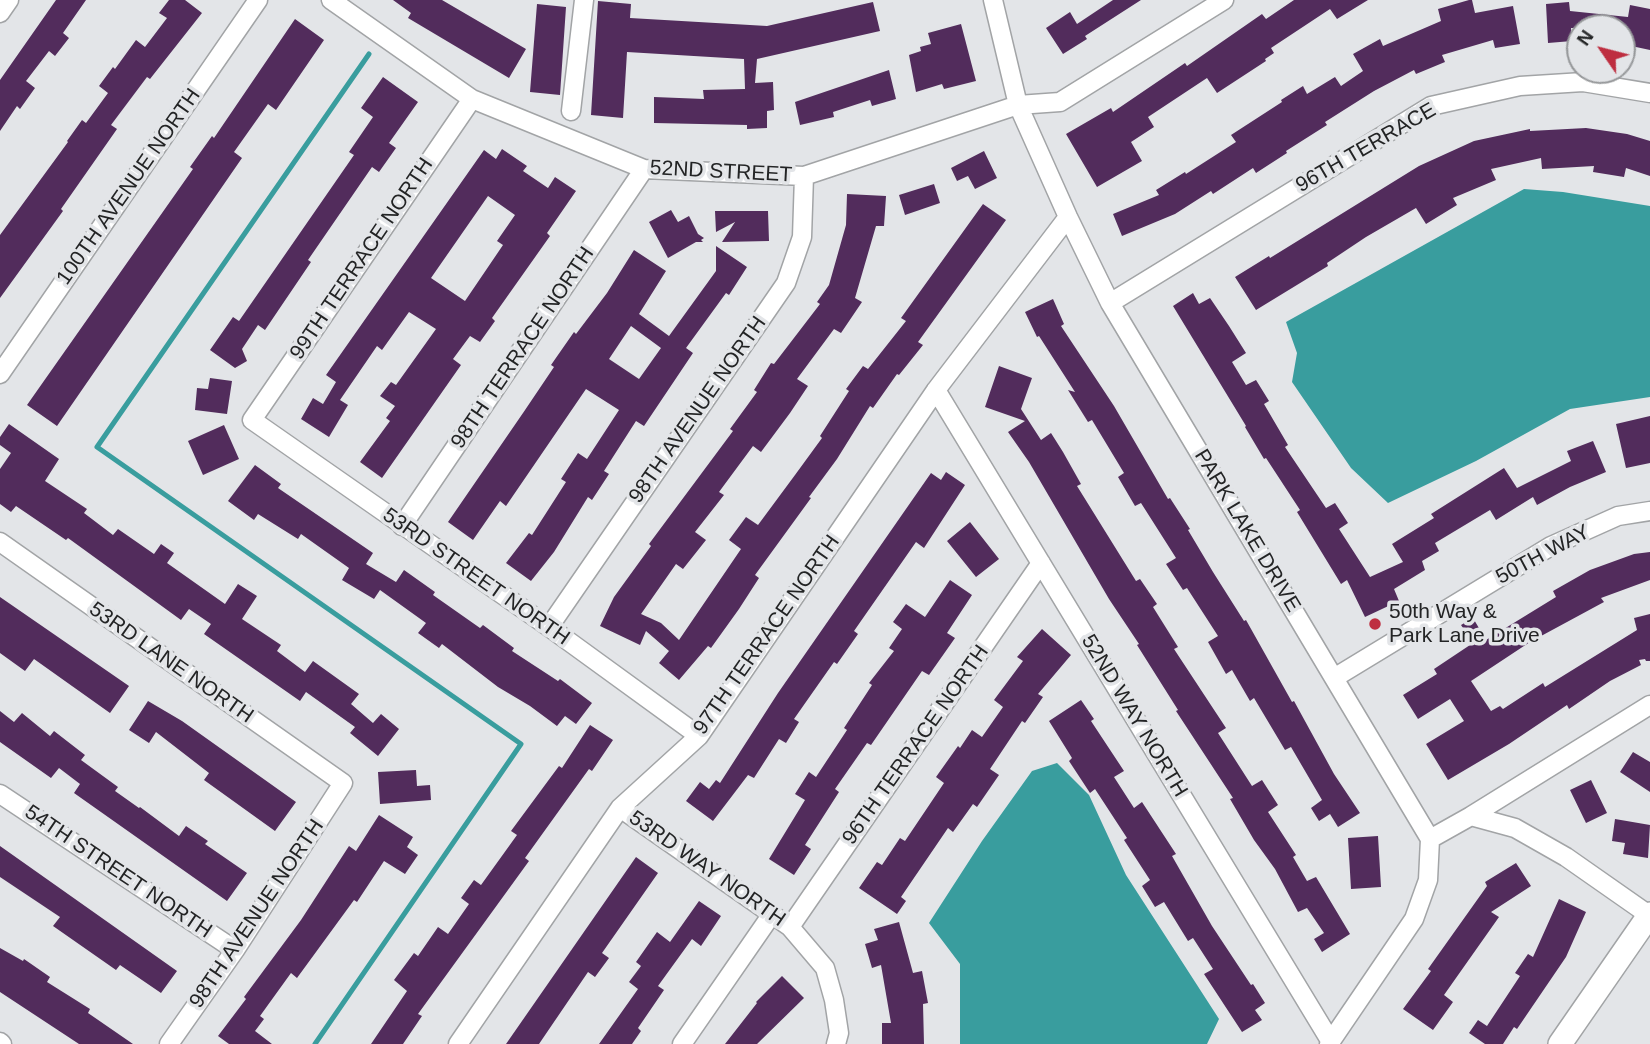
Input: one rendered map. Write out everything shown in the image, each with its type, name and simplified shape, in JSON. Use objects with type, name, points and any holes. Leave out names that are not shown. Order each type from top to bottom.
[{"type":"street","points":[[0,13],[9,0]]},
{"type":"street","name":"100TH AVENUE NORTH","points":[[0,374],[258,0]]},
{"type":"street","name":"52ND STREET","points":[[331,0],[472,99],[644,169],[804,176],[1018,105]]},
{"type":"street","points":[[571,111],[584,0]]},
{"type":"street","name":"PARK LAKE DRIVE","points":[[993,0],[1018,105],[1110,303],[1430,839]]},
{"type":"street","points":[[1018,105],[1060,102],[1224,0]]},
{"type":"street","name":"96TH TERRACE","points":[[1110,303],[1431,106],[1520,86],[1583,82],[1650,93]]},
{"type":"street","name":"99TH TERRACE NORTH","points":[[252,420],[472,99]]},
{"type":"street","name":"98TH TERRACE NORTH","points":[[402,526],[644,169]]},
{"type":"street","name":"98TH AVENUE NORTH","points":[[549,627],[786,283],[802,237],[804,176]]},
{"type":"street","name":"97TH TERRACE NORTH","points":[[458,1044],[620,808],[699,736],[936,390],[1068,217]]},
{"type":"street","name":"52ND WAY NORTH","points":[[936,390],[1330,1043]]},
{"type":"street","name":"53RD STREET NORTH","points":[[252,420],[549,627],[699,736]]},
{"type":"street","name":"50TH WAY","points":[[1334,678],[1551,546],[1618,516],[1650,511]]},
{"type":"street","name":"53RD LANE NORTH","points":[[0,542],[343,783]]},
{"type":"street","name":"96TH TERRACE NORTH","points":[[790,927],[1041,563]]},
{"type":"street","points":[[1330,1043],[1414,919],[1428,880],[1430,839],[1650,705]]},
{"type":"street","name":"98TH AVENUE NORTH","points":[[169,1044],[236,950],[343,783]]},
{"type":"street","name":"54TH STREET NORTH","points":[[0,794],[236,950]]},
{"type":"street","name":"53RD WAY NORTH","points":[[620,808],[790,927],[825,968],[839,1033],[836,1044]]},
{"type":"street","points":[[1471,816],[1514,828],[1556,851],[1650,915],[1560,1044]]},
{"type":"street","points":[[682,1044],[772,914]]},
{"type":"water","points":[[1524,189],[1563,192],[1650,206],[1650,397],[1570,409],[1476,461],[1388,503],[1351,468],[1292,382],[1297,353],[1286,322]]},
{"type":"water","points":[[1057,763],[1089,795],[1126,875],[1219,1019],[1207,1044],[960,1044],[960,964],[929,923],[982,841],[1032,771]]},
{"type":"building","points":[[56,0],[86,0],[63,33],[69,38],[55,56],[49,51],[26,81],[35,88],[20,109],[17,106],[0,131],[0,80]]},
{"type":"building","points":[[169,0],[185,0],[202,13],[150,79],[147,77],[111,125],[117,129],[61,209],[63,211],[0,298],[0,235],[82,120],[86,123],[108,93],[99,86],[113,67],[115,69],[136,40],[145,47],[167,18],[159,13]]},
{"type":"building","points":[[393,0],[442,0],[526,49],[509,78],[408,18],[411,13]]},
{"type":"building","points":[[1113,0],[1141,0],[1085,36],[1087,39],[1063,54],[1046,28],[1070,12],[1077,24]]},
{"type":"building","points":[[1294,0],[1368,0],[1337,19],[1330,9],[1271,48],[1274,53],[1265,59],[1266,61],[1217,93],[1207,78],[1148,117],[1154,127],[1131,142],[1142,161],[1097,187],[1066,134],[1111,108],[1113,112],[1185,63],[1187,66],[1262,14],[1266,19]]},
{"type":"building","points":[[1472,0],[1475,13],[1513,6],[1520,44],[1495,48],[1493,40],[1442,55],[1445,62],[1416,74],[1414,70],[1374,91],[1325,122],[1327,125],[1256,173],[1253,168],[1175,214],[1122,236],[1113,214],[1159,195],[1156,190],[1236,142],[1231,135],[1303,86],[1307,94],[1335,77],[1341,86],[1363,71],[1353,54],[1380,39],[1383,46],[1441,21],[1438,9]]},
{"type":"building","points":[[598,1],[631,4],[630,18],[767,26],[873,2],[880,31],[757,59],[755,83],[773,82],[774,110],[767,111],[767,128],[747,129],[747,125],[654,123],[654,97],[704,99],[703,90],[745,89],[744,59],[627,52],[623,118],[591,115]]},
{"type":"building","points":[[1569,2],[1570,11],[1599,14],[1566,14],[1566,42],[1548,43],[1546,4]]},
{"type":"building","points":[[537,4],[566,7],[560,95],[530,92]]},
{"type":"building","points":[[1630,5],[1650,9],[1650,50],[1636,47],[1636,14],[1628,14]]},
{"type":"building","points":[[295,19],[324,40],[276,110],[268,104],[234,152],[242,158],[57,426],[27,405]]},
{"type":"building","points":[[961,24],[976,81],[944,89],[942,84],[916,92],[909,55],[921,51],[920,47],[931,44],[928,33]]},
{"type":"building","points":[[889,70],[896,99],[872,106],[870,100],[833,112],[834,117],[800,125],[795,102]]},
{"type":"building","points":[[383,77],[418,102],[389,143],[396,148],[379,172],[372,167],[308,260],[311,262],[265,330],[258,325],[242,349],[247,361],[235,368],[210,350],[233,317],[239,321],[354,155],[349,152],[373,117],[361,108]]},
{"type":"building","points":[[1586,128],[1627,134],[1650,141],[1650,176],[1626,168],[1624,177],[1593,172],[1594,166],[1542,169],[1541,158],[1491,169],[1496,180],[1453,198],[1457,205],[1426,224],[1416,208],[1366,237],[1327,263],[1328,266],[1256,310],[1235,277],[1419,166],[1474,141],[1530,129]]},
{"type":"building","points":[[502,149],[527,166],[523,171],[548,188],[555,177],[576,191],[547,233],[550,236],[492,318],[495,321],[480,342],[470,336],[453,359],[461,365],[382,478],[360,462],[390,421],[386,418],[395,406],[380,396],[391,382],[396,385],[436,329],[409,312],[382,350],[377,346],[340,400],[348,405],[329,437],[301,419],[313,398],[323,404],[336,382],[326,375],[484,150],[496,159]],"holes":[[[488,196],[515,215],[497,241],[503,245],[465,301],[431,278]]]},
{"type":"building","points":[[984,151],[997,178],[975,189],[968,176],[957,181],[951,168]]},
{"type":"building","points":[[934,184],[940,203],[905,215],[899,195]]},
{"type":"building","points":[[847,194],[886,196],[884,226],[876,226],[855,298],[862,302],[841,333],[834,329],[797,379],[808,386],[761,452],[753,446],[719,492],[724,495],[695,532],[706,540],[683,569],[676,564],[641,614],[661,623],[679,640],[741,549],[729,540],[746,517],[758,525],[822,438],[820,436],[849,391],[846,389],[863,366],[868,369],[906,321],[901,318],[983,204],[1006,220],[918,342],[923,345],[899,375],[897,374],[873,408],[870,406],[809,497],[811,498],[755,575],[759,578],[739,609],[711,648],[708,646],[679,680],[659,663],[669,651],[646,631],[640,645],[600,626],[614,597],[651,546],[649,544],[733,431],[730,429],[757,392],[754,390],[771,363],[774,364],[820,304],[817,302],[829,285],[846,225]]},
{"type":"building","points":[[671,210],[678,222],[689,216],[698,234],[704,238],[701,240],[703,242],[696,242],[668,258],[649,222]]},
{"type":"building","points":[[715,211],[768,211],[769,241],[722,242],[735,222],[716,232]]},
{"type":"building","points":[[716,246],[747,267],[729,295],[726,293],[686,348],[693,353],[644,426],[636,421],[604,471],[609,474],[592,500],[588,497],[554,552],[531,581],[506,563],[529,533],[532,535],[566,482],[561,479],[578,453],[587,459],[619,410],[586,389],[506,506],[500,501],[473,540],[448,522],[554,367],[551,365],[574,332],[576,334],[607,293],[634,250],[666,271],[639,314],[669,336],[716,271]],"holes":[[[631,326],[661,348],[639,379],[609,359]]]},
{"type":"building","points":[[1193,293],[1199,304],[1210,298],[1246,353],[1232,362],[1246,385],[1256,380],[1269,401],[1264,404],[1288,445],[1285,447],[1326,508],[1335,503],[1348,523],[1339,529],[1370,577],[1403,562],[1392,544],[1434,518],[1431,514],[1504,468],[1517,488],[1571,461],[1567,451],[1593,441],[1606,472],[1537,505],[1533,497],[1496,520],[1490,510],[1435,543],[1439,551],[1422,561],[1425,570],[1394,589],[1399,601],[1365,617],[1347,580],[1341,584],[1297,512],[1300,510],[1266,458],[1264,459],[1173,306]]},
{"type":"building","points":[[1053,299],[1064,324],[1061,326],[1114,406],[1168,499],[1170,498],[1190,529],[1188,530],[1213,572],[1244,621],[1246,620],[1334,774],[1360,813],[1338,827],[1330,814],[1319,821],[1311,808],[1322,800],[1291,747],[1285,750],[1254,698],[1250,701],[1232,670],[1226,674],[1208,642],[1218,636],[1187,588],[1183,590],[1166,564],[1176,558],[1141,503],[1135,506],[1118,477],[1124,473],[1092,420],[1088,422],[1068,390],[1075,392],[1039,336],[1037,337],[1025,312]]},
{"type":"building","points":[[999,366],[1032,378],[1021,409],[1041,440],[1051,433],[1063,452],[1081,484],[1077,486],[1136,581],[1140,579],[1157,604],[1153,607],[1178,647],[1174,649],[1226,728],[1218,733],[1252,786],[1262,780],[1278,805],[1268,812],[1296,855],[1293,857],[1307,881],[1316,877],[1350,934],[1322,952],[1314,939],[1324,933],[1307,908],[1298,912],[1275,869],[1230,799],[1233,798],[1176,711],[1178,710],[1137,645],[1139,644],[1008,432],[1025,421],[985,407]]},
{"type":"building","points":[[210,378],[232,381],[227,414],[195,410],[197,388],[208,389]]},
{"type":"building","points":[[1650,416],[1650,463],[1626,468],[1616,424]]},
{"type":"building","points":[[9,424],[59,459],[45,481],[87,509],[84,513],[113,535],[118,529],[154,554],[161,544],[174,553],[167,563],[225,604],[238,584],[257,596],[242,619],[281,645],[277,651],[305,672],[313,661],[359,694],[351,704],[373,723],[381,714],[399,729],[378,756],[350,733],[355,727],[306,692],[300,701],[204,634],[211,624],[189,609],[181,620],[68,538],[66,540],[16,506],[11,512],[0,504],[0,469],[11,453],[0,445],[0,437]]},
{"type":"building","points":[[224,425],[239,459],[203,475],[188,441]]},
{"type":"building","points":[[255,465],[281,484],[278,488],[373,553],[366,564],[396,582],[404,570],[435,592],[433,595],[480,628],[483,625],[514,648],[512,651],[558,681],[560,679],[592,703],[576,724],[565,716],[557,726],[498,687],[442,644],[439,648],[418,633],[426,623],[380,590],[374,599],[342,580],[349,568],[301,534],[298,539],[258,514],[254,520],[228,501]]},
{"type":"building","points":[[946,472],[965,485],[924,548],[916,542],[854,631],[858,634],[837,664],[834,662],[794,719],[799,722],[786,743],[779,739],[754,778],[748,775],[713,821],[686,801],[700,782],[709,789],[716,780],[720,783],[778,693],[931,473],[941,480]]},
{"type":"building","points":[[970,522],[999,559],[976,577],[947,541]]},
{"type":"building","points":[[1650,552],[1650,580],[1601,598],[1604,602],[1530,642],[1471,681],[1491,711],[1500,706],[1503,709],[1543,683],[1545,687],[1637,630],[1634,618],[1650,614],[1650,661],[1639,660],[1641,665],[1610,681],[1569,709],[1567,705],[1448,780],[1426,744],[1464,721],[1450,699],[1418,719],[1403,695],[1437,674],[1434,669],[1473,643],[1461,625],[1473,618],[1486,640],[1556,597],[1553,591],[1590,570],[1634,554]]},
{"type":"building","points":[[950,580],[972,595],[947,633],[955,638],[929,675],[922,671],[871,745],[867,743],[835,789],[839,792],[805,845],[811,849],[794,875],[769,859],[805,800],[795,794],[809,772],[816,777],[847,730],[844,728],[872,685],[869,683],[894,651],[889,648],[902,629],[893,622],[906,604],[925,617]]},
{"type":"building","points":[[0,597],[129,686],[110,713],[34,659],[25,671],[0,653]]},
{"type":"building","points":[[1042,629],[1071,655],[1038,694],[1043,697],[1025,723],[1022,721],[990,769],[999,775],[977,807],[973,804],[953,832],[948,828],[901,897],[906,901],[897,914],[859,888],[877,862],[882,865],[900,838],[905,841],[944,783],[936,777],[958,746],[960,748],[972,730],[982,737],[1003,707],[994,700],[1023,661],[1017,657]]},
{"type":"building","points":[[1081,700],[1094,719],[1091,721],[1124,771],[1114,777],[1134,808],[1142,802],[1176,854],[1172,856],[1212,926],[1265,1003],[1255,1010],[1262,1020],[1242,1032],[1204,974],[1213,969],[1193,938],[1188,941],[1164,902],[1155,907],[1142,886],[1150,880],[1124,840],[1127,838],[1095,789],[1090,793],[1069,761],[1072,758],[1049,721]]},
{"type":"building","points":[[148,701],[182,721],[296,802],[275,831],[204,780],[209,773],[156,732],[149,743],[129,730]]},
{"type":"building","points":[[0,711],[14,722],[22,713],[50,736],[54,731],[85,755],[81,760],[118,787],[115,791],[179,836],[186,826],[208,841],[205,844],[247,873],[227,901],[74,793],[80,784],[59,768],[51,778],[0,742]]},
{"type":"building","points":[[590,725],[613,740],[592,771],[589,769],[525,858],[529,861],[418,1014],[422,1016],[403,1044],[371,1044],[407,991],[394,980],[414,953],[418,956],[438,927],[448,934],[469,904],[461,898],[474,880],[481,885],[517,835],[511,831],[559,766],[562,768]]},
{"type":"building","points":[[1633,752],[1650,762],[1650,792],[1620,772]]},
{"type":"building","points":[[416,770],[417,786],[430,785],[431,800],[380,804],[378,772]]},
{"type":"building","points":[[1591,780],[1607,813],[1586,823],[1570,790]]},
{"type":"building","points":[[379,815],[413,837],[407,847],[418,855],[405,874],[384,861],[357,902],[354,900],[297,978],[291,973],[260,1016],[264,1019],[255,1031],[272,1044],[229,1044],[218,1036],[301,920],[349,846],[356,851]]},
{"type":"building","points":[[1615,819],[1650,825],[1648,858],[1623,854],[1625,843],[1612,841]]},
{"type":"building","points":[[1378,836],[1381,887],[1351,889],[1348,838]]},
{"type":"building","points":[[0,846],[177,971],[161,993],[120,965],[116,970],[53,926],[60,917],[0,877]]},
{"type":"building","points":[[636,857],[658,873],[602,953],[609,958],[595,977],[588,972],[539,1044],[506,1044]]},
{"type":"building","points":[[1516,863],[1531,886],[1491,912],[1499,917],[1444,995],[1453,1002],[1433,1030],[1403,1009],[1487,886],[1485,882]]},
{"type":"building","points":[[1559,899],[1586,912],[1566,957],[1517,1029],[1514,1027],[1503,1044],[1485,1044],[1469,1033],[1478,1020],[1487,1026],[1520,976],[1515,973],[1528,954],[1533,957]]},
{"type":"building","points":[[699,901],[721,916],[701,946],[692,939],[658,986],[664,990],[638,1028],[641,1031],[632,1044],[599,1044],[638,989],[629,982],[641,966],[636,962],[657,932],[670,942]]},
{"type":"building","points":[[899,922],[913,973],[922,971],[928,1003],[923,1004],[924,1044],[882,1044],[882,1023],[891,1023],[881,965],[872,968],[865,944],[878,940],[874,929]]},
{"type":"building","points":[[0,948],[23,961],[24,959],[50,977],[47,982],[90,1009],[88,1013],[133,1044],[79,1044],[0,992]]},
{"type":"building","points":[[782,976],[804,998],[757,1044],[725,1044],[756,1002]]},
{"type":"waterway","points":[[315,1044],[521,744],[97,447],[369,54]]},
{"type":"place","name":"50th Way & Park Lane Drive","points":[[1375,624]]}]
